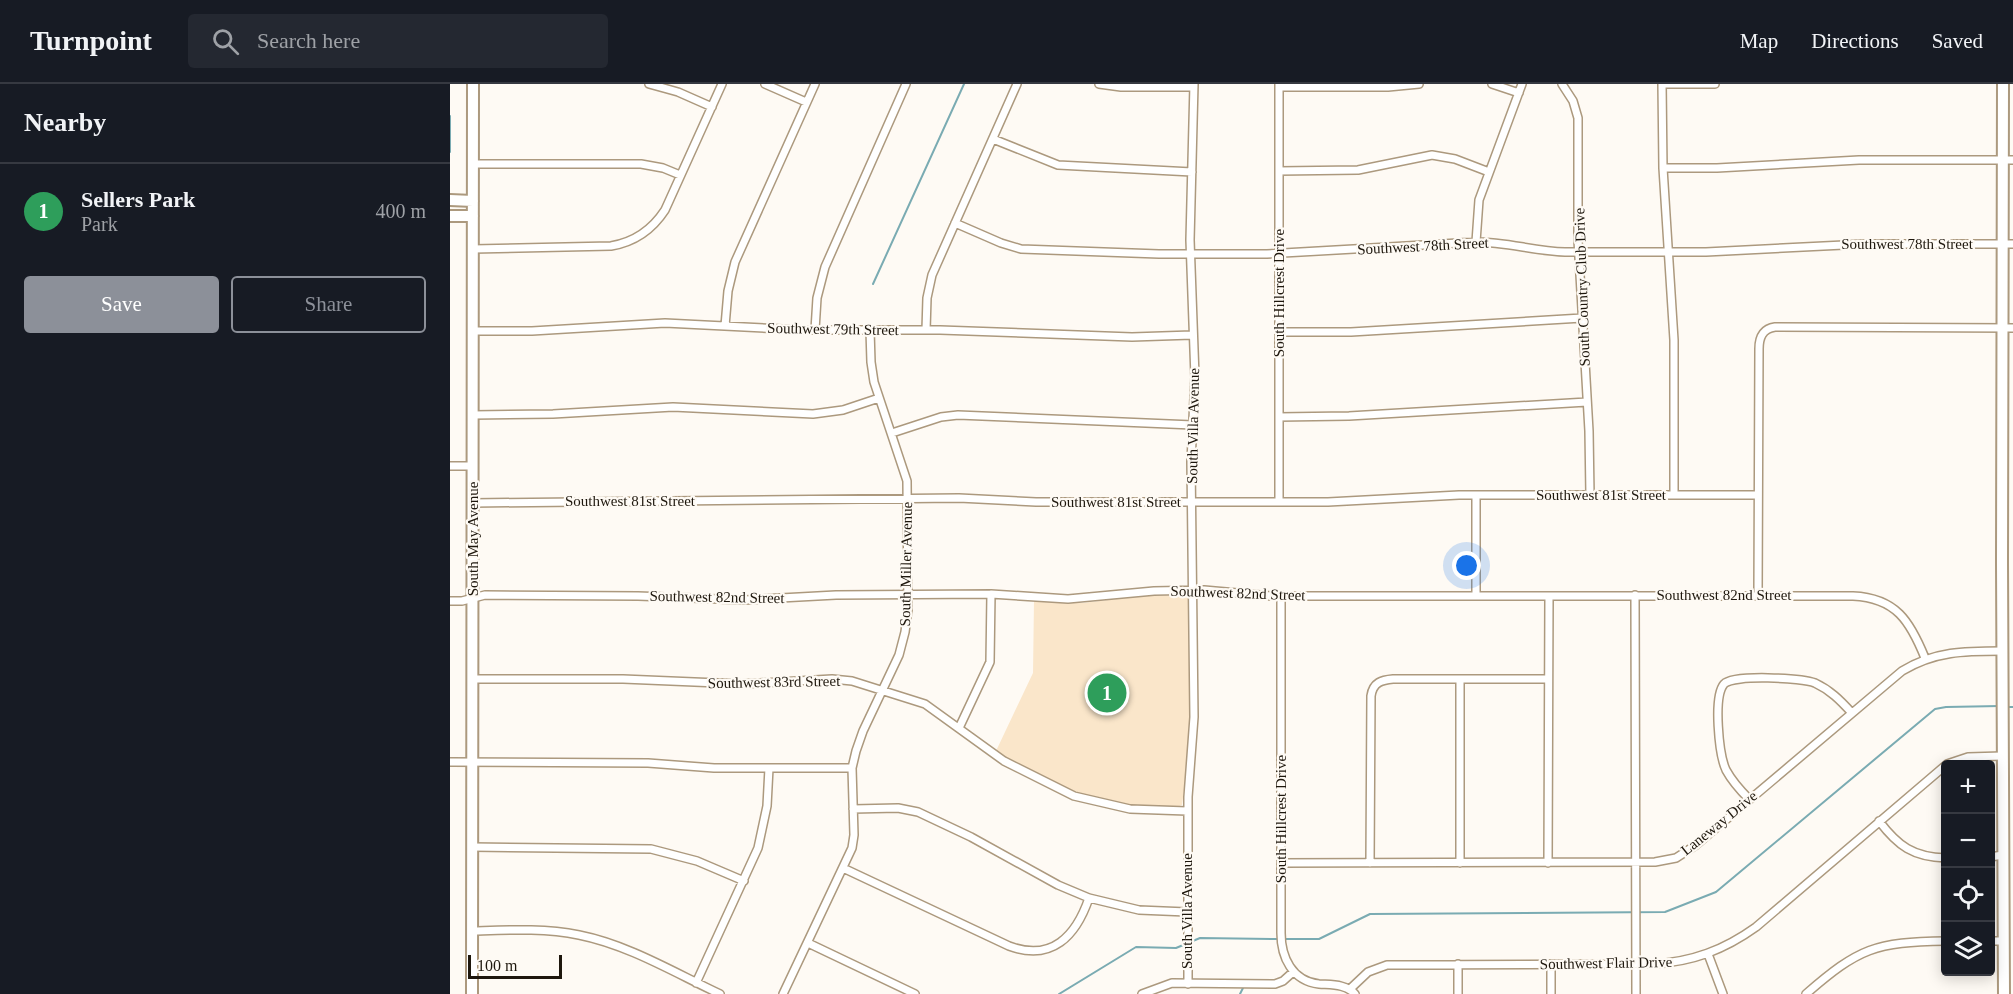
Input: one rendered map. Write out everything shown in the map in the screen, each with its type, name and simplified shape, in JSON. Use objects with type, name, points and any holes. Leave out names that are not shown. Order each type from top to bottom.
[{"type":"main road","name":"South May Avenue","points":[[472,994],[473,84]]},
{"type":"main road","points":[[2003,84],[2008,160],[2008,497],[2002,756],[2004,941],[2007,991]]},
{"type":"main road","points":[[450,201],[473,201]]},
{"type":"main road","points":[[450,216],[473,216]]},
{"type":"street","points":[[649,84],[669,89],[712,107]]},
{"type":"street","points":[[473,249],[599,247],[628,242],[648,230],[660,218],[677,186],[722,84]]},
{"type":"street","points":[[765,84],[806,102]]},
{"type":"street","points":[[725,326],[728,291],[735,262],[814,84]]},
{"type":"street","points":[[815,330],[817,298],[825,267],[906,84]]},
{"type":"street","points":[[926,330],[930,282],[1017,84]]},
{"type":"street","points":[[1099,84],[1121,87],[1194,86]]},
{"type":"street","points":[[1279,85],[1388,87],[1419,84]]},
{"type":"street","points":[[1492,84],[1519,93]]},
{"type":"street","points":[[1476,242],[1477,208],[1522,84]]},
{"type":"street","name":"South Country Club Drive","points":[[1563,84],[1574,101],[1578,118],[1579,252],[1590,495]]},
{"type":"street","points":[[1674,495],[1674,348],[1663,168],[1662,84],[1715,84]]},
{"type":"street","name":"South Hillcrest Drive","points":[[1279,85],[1279,501]]},
{"type":"street","name":"South Villa Avenue","points":[[1188,984],[1187,810],[1194,717],[1191,502],[1195,377],[1191,254],[1194,86]]},
{"type":"street","points":[[993,139],[1058,165],[1192,172]]},
{"type":"street","points":[[1279,171],[1358,170],[1432,155],[1455,159],[1489,172]]},
{"type":"street","points":[[1663,168],[1717,168],[1850,161],[2008,160]]},
{"type":"street","points":[[473,164],[642,164],[663,168],[680,175]]},
{"type":"street","name":"Southwest 78th Street","points":[[955,223],[1021,249],[1191,254],[1279,254],[1476,242],[1505,243],[1548,252],[1668,252],[1864,244],[2008,244]]},
{"type":"street","points":[[1278,332],[1351,332],[1582,318]]},
{"type":"street","name":"Southwest 79th Street","points":[[473,331],[542,331],[665,323],[815,330],[926,330],[1132,337],[1192,335]]},
{"type":"street","points":[[1758,595],[1758,350],[1762,333],[1775,327],[2008,328]]},
{"type":"street","name":"South Miller Avenue","points":[[783,994],[854,843],[852,768],[863,731],[903,642],[907,623],[908,499],[906,475],[879,398],[871,366],[870,330]]},
{"type":"street","points":[[473,415],[530,415],[673,407],[813,414],[843,410],[879,398]]},
{"type":"street","points":[[1279,417],[1359,416],[1587,402]]},
{"type":"street","points":[[892,433],[940,417],[958,414],[1193,425]]},
{"type":"street","points":[[450,466],[473,466]]},
{"type":"street","points":[[1476,495],[1476,595]]},
{"type":"street","name":"Southwest 81st Street","points":[[473,502],[975,499],[1036,502],[1191,502],[1350,501],[1476,495],[1758,495]]},
{"type":"street","name":"Southwest 82nd Street","points":[[450,601],[484,595],[609,595],[745,600],[836,595],[992,594],[1068,599],[1192,590],[1281,596],[1853,596],[1876,599],[1890,606],[1907,621],[1925,658]]},
{"type":"street","points":[[959,728],[990,662],[992,594]]},
{"type":"street","points":[[1635,595],[1636,994]]},
{"type":"street","name":"South Hillcrest Drive","points":[[1281,596],[1281,933],[1282,950],[1293,972]]},
{"type":"street","points":[[1548,863],[1549,596]]},
{"type":"street","name":"Laneway Drive","points":[[1281,863],[1662,862],[1676,858],[1696,845],[1890,680],[1925,658],[1955,652],[2006,657]]},
{"type":"street","name":"Southwest 83rd Street","points":[[473,679],[622,679],[742,684],[832,679],[852,681],[925,704],[1004,761],[1074,796],[1130,809],[1187,810]]},
{"type":"street","points":[[1370,863],[1371,700],[1374,686],[1388,679],[1548,679]]},
{"type":"street","points":[[1460,679],[1460,863]]},
{"type":"street","points":[[1749,799],[1734,782],[1722,757],[1719,698],[1726,682],[1741,679],[1807,680],[1829,691],[1851,712]]},
{"type":"street","name":"Southwest Flair Drive","points":[[1960,760],[1968,757],[2002,756]]},
{"type":"street","points":[[450,762],[648,763],[714,768],[852,768]]},
{"type":"street","points":[[696,983],[755,856],[765,822],[769,768]]},
{"type":"street","name":"Southwest Flair Drive","points":[[1352,992],[1368,972],[1379,966],[1635,964],[1676,962],[1708,954],[1734,942],[1756,927],[1941,769]]},
{"type":"street","points":[[853,809],[898,808],[925,814],[982,842],[1058,885],[1089,898],[1139,910],[1187,912]]},
{"type":"street","points":[[1879,821],[1893,838],[1910,850],[1927,856],[1941,857]]},
{"type":"street","points":[[472,847],[651,849],[686,858],[744,881]]},
{"type":"street","points":[[1995,856],[2003,855]]},
{"type":"street","points":[[843,868],[1009,946],[1025,951],[1047,949],[1064,941],[1079,923],[1089,898]]},
{"type":"street","points":[[473,931],[550,931],[592,938],[617,946],[720,994]]},
{"type":"street","points":[[1806,994],[1846,961],[1873,948],[1900,942],[1941,941]]},
{"type":"street","points":[[1995,941],[2004,941]]},
{"type":"street","points":[[808,944],[915,994]]},
{"type":"street","points":[[1708,954],[1723,994]]},
{"type":"street","points":[[1458,964],[1458,994]]},
{"type":"street","points":[[1551,964],[1551,994]]},
{"type":"street","points":[[1142,994],[1172,983],[1275,984],[1283,981],[1293,972],[1314,983],[1334,985],[1352,992]]},
{"type":"shaded area","points":[[1184,595],[1189,597],[1191,603],[1191,721],[1182,805],[1169,808],[1134,806],[1092,797],[1052,782],[996,751],[1033,673],[1034,600],[1082,603],[1142,596]]},
{"type":"waterway","points":[[873,284],[964,84]]},
{"type":"waterway","points":[[450,116],[450,152]]},
{"type":"waterway","points":[[1284,939],[1319,939],[1370,914],[1665,912],[1716,892],[1935,709],[2000,706]]},
{"type":"waterway","points":[[2006,707],[2013,707]]},
{"type":"waterway","points":[[1059,994],[1136,947],[1176,948],[1200,938],[1278,939]]},
{"type":"waterway","points":[[1240,994],[1244,986]]},
{"type":"place","name":"Sellers Park","points":[[1107,693]]}]
